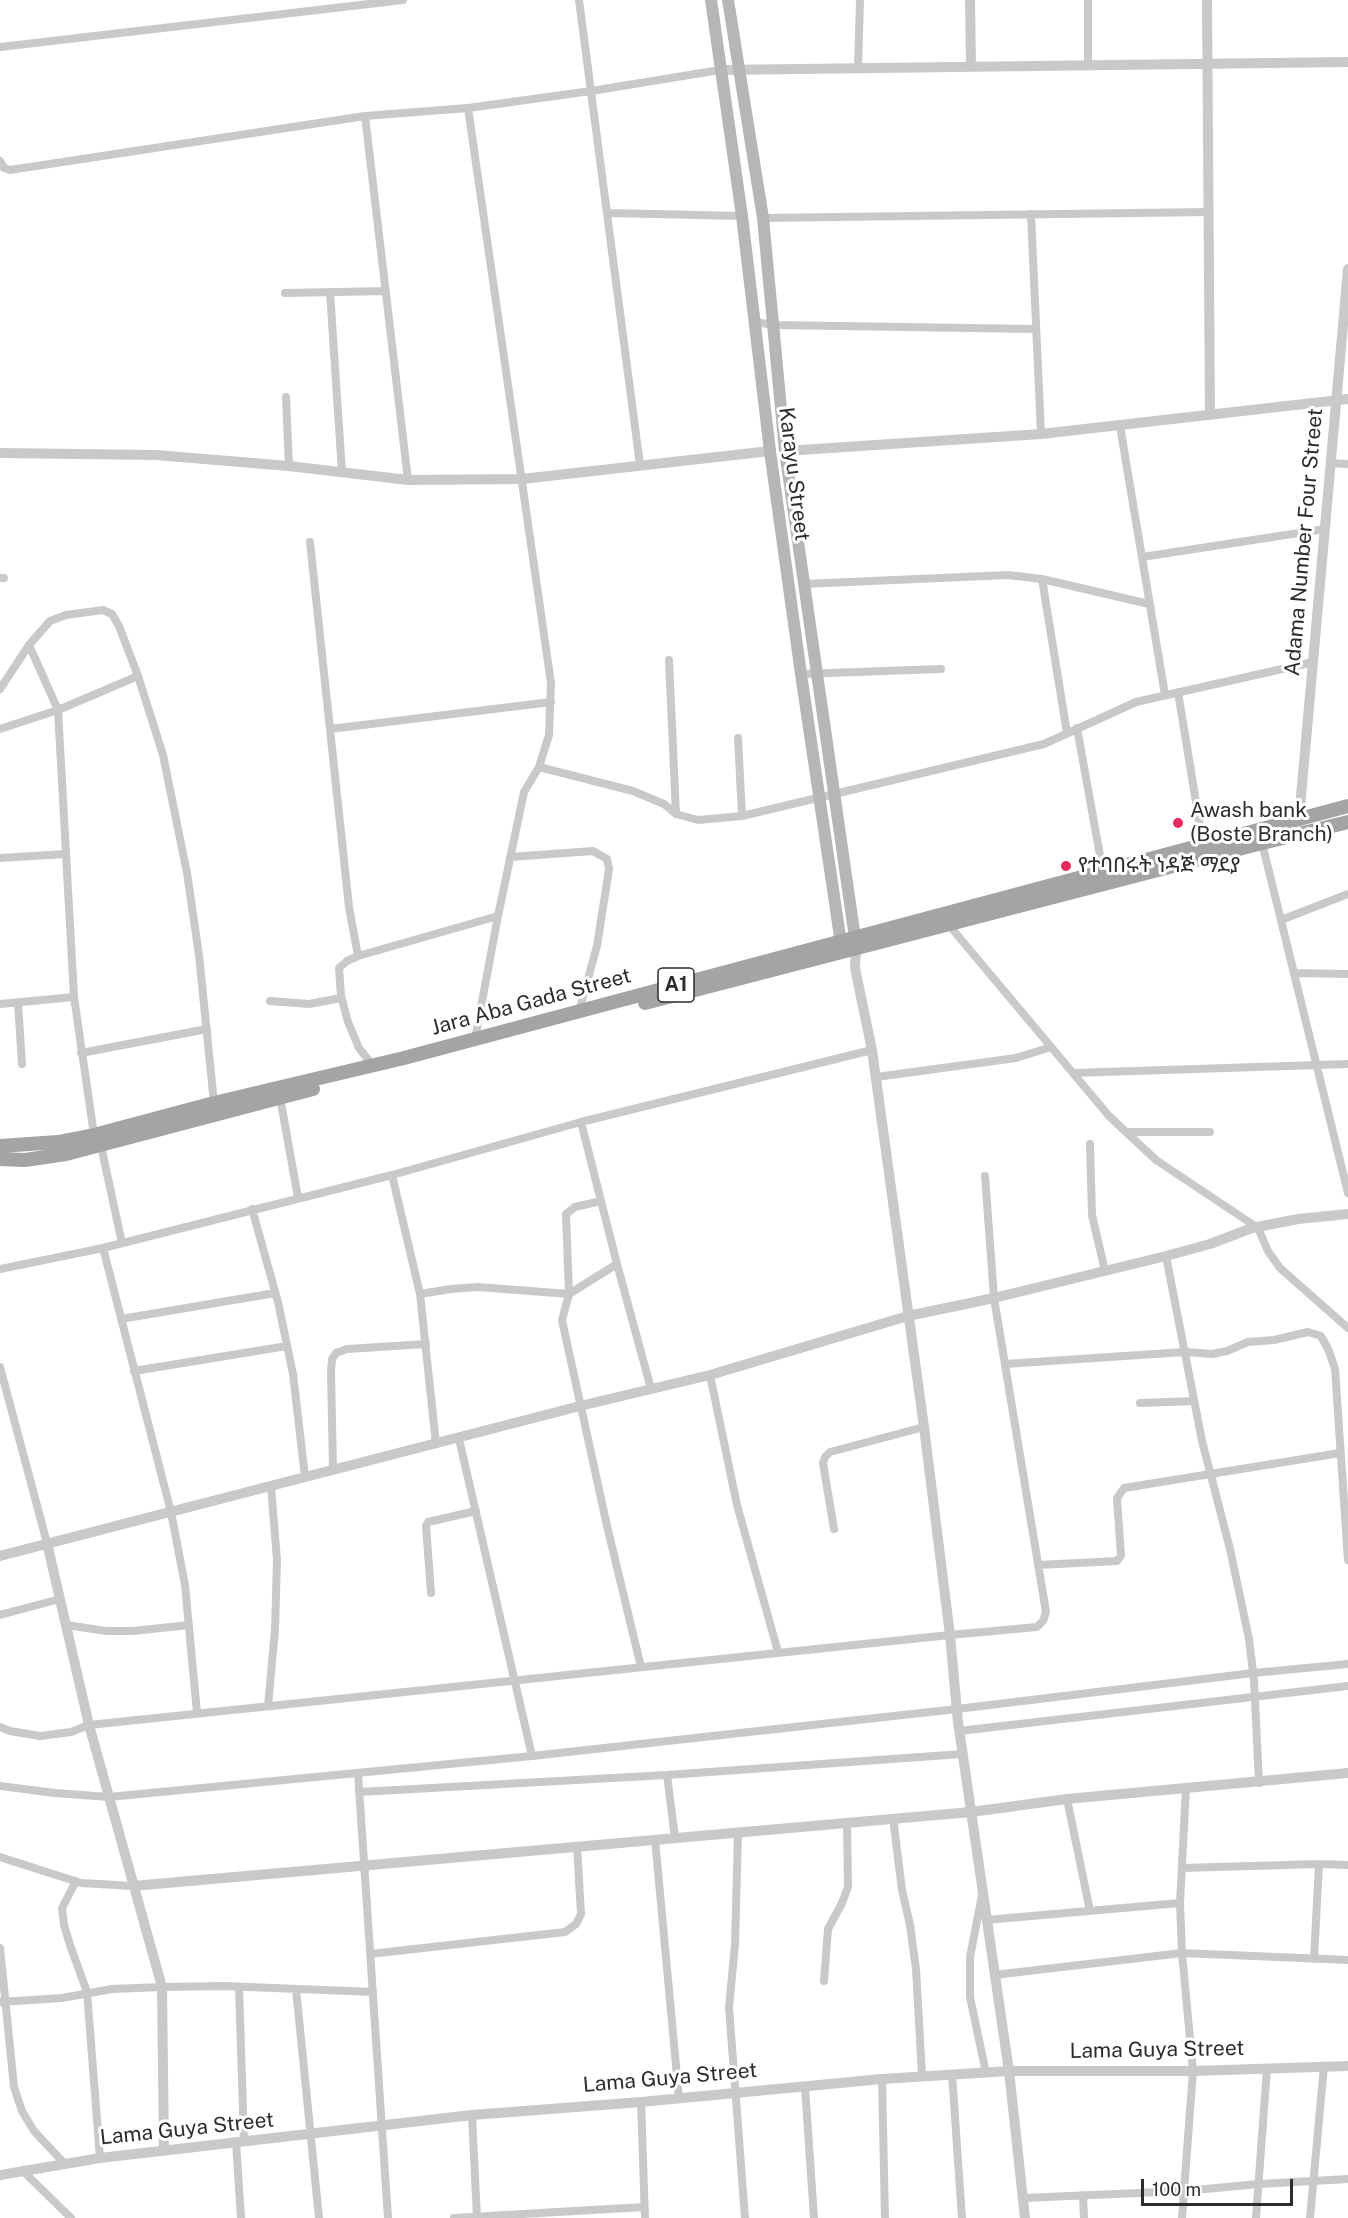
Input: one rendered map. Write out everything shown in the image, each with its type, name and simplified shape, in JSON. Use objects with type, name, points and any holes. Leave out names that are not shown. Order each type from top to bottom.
[{"type":"main road","name":"Karayu Street","points":[[711,0],[742,216],[770,451],[801,674],[819,796],[849,945]]},
{"type":"main road","name":"Karayu Street","points":[[728,0],[763,218],[785,451],[815,673],[835,793],[849,945]]},
{"type":"main road","name":"Jara Aba Gada Street","points":[[0,1160],[35,1158],[280,1097],[849,945],[1103,872],[1348,806]]},
{"type":"main road","name":"Jara Aba Gada Street","points":[[0,1146],[97,1141],[214,1103],[373,1066],[579,1011],[849,945],[948,924],[1348,822]]},
{"type":"street","points":[[0,47],[403,0]]},
{"type":"street","points":[[579,0],[640,465]]},
{"type":"street","points":[[858,68],[861,0]]},
{"type":"street","points":[[970,0],[970,67]]},
{"type":"street","points":[[1088,0],[1088,65]]},
{"type":"street","points":[[1208,0],[1210,415]]},
{"type":"street","points":[[0,162],[4,168],[10,170],[365,116],[468,108],[591,92],[720,70],[1348,62]]},
{"type":"street","points":[[468,108],[551,683],[549,735],[539,767],[524,792],[475,1039]]},
{"type":"street","points":[[365,116],[408,480]]},
{"type":"street","points":[[763,218],[1209,212]]},
{"type":"street","points":[[608,213],[742,216]]},
{"type":"street","points":[[1030,214],[1041,434]]},
{"type":"street","name":"Adama Number Four Street","points":[[1299,819],[1348,269]]},
{"type":"street","points":[[285,293],[386,291]]},
{"type":"street","points":[[330,292],[342,472]]},
{"type":"street","points":[[756,322],[773,325],[1036,329]]},
{"type":"street","points":[[286,397],[289,466]]},
{"type":"street","points":[[785,451],[1041,434],[1348,399]]},
{"type":"street","points":[[1120,426],[1165,695]]},
{"type":"street","points":[[0,453],[156,455],[289,466],[408,480],[522,479],[770,451]]},
{"type":"street","points":[[1331,463],[1348,464]]},
{"type":"street","points":[[1142,557],[1325,528]]},
{"type":"street","points":[[310,542],[349,907],[358,956]]},
{"type":"street","points":[[803,584],[1008,575],[1042,579],[1149,604]]},
{"type":"street","points":[[1042,579],[1067,733]]},
{"type":"street","points":[[0,689],[29,645],[50,621],[66,615],[103,610],[112,614],[116,620],[138,676],[163,755],[187,873],[199,955],[214,1103]]},
{"type":"street","points":[[29,645],[58,710],[74,997],[81,1053],[97,1141],[122,1243]]},
{"type":"street","points":[[669,660],[676,814]]},
{"type":"street","points":[[539,767],[633,791],[664,804],[676,814],[698,820],[742,816],[1044,744],[1136,702],[1313,662]]},
{"type":"street","points":[[801,674],[941,669]]},
{"type":"street","points":[[0,729],[58,710],[138,676]]},
{"type":"street","points":[[1178,692],[1203,845]]},
{"type":"street","points":[[330,729],[551,702]]},
{"type":"street","points":[[1077,728],[1103,872]]},
{"type":"street","points":[[738,738],[742,816]]},
{"type":"street","points":[[1262,843],[1348,1193]]},
{"type":"street","points":[[510,857],[593,851],[607,859],[609,869],[597,946],[579,1011]]},
{"type":"street","points":[[0,858],[66,854]]},
{"type":"street","points":[[1281,920],[1348,894]]},
{"type":"street","points":[[373,1066],[359,1048],[348,1023],[341,998],[339,968],[358,956],[498,916]]},
{"type":"street","points":[[948,924],[1109,1116],[1156,1160],[1255,1228],[1280,1268],[1348,1328]]},
{"type":"street","points":[[849,945],[876,1077],[924,1427],[950,1635],[962,1754],[1009,2071],[1025,2218]]},
{"type":"street","points":[[1294,973],[1348,974]]},
{"type":"street","points":[[0,1004],[74,997]]},
{"type":"street","points":[[270,1001],[309,1004],[341,998]]},
{"type":"street","points":[[18,1003],[22,1064]]},
{"type":"street","points":[[81,1053],[207,1029]]},
{"type":"street","points":[[876,1077],[1016,1058],[1052,1047]]},
{"type":"street","points":[[0,1269],[103,1248],[392,1175],[581,1122],[872,1050]]},
{"type":"street","points":[[1073,1073],[1348,1064]]},
{"type":"street","points":[[280,1097],[298,1198]]},
{"type":"street","points":[[581,1122],[616,1264],[651,1389]]},
{"type":"street","points":[[1126,1132],[1210,1132]]},
{"type":"street","points":[[1090,1144],[1092,1215],[1105,1271]]},
{"type":"street","points":[[1336,1145],[1348,1144]]},
{"type":"street","points":[[392,1175],[420,1294],[436,1444]]},
{"type":"street","points":[[0,1727],[40,1736],[71,1732],[89,1725],[197,1713],[1036,1627],[1043,1621],[1046,1612],[994,1298],[985,1176]]},
{"type":"street","points":[[601,1201],[575,1207],[566,1214],[569,1294],[562,1320],[607,1526],[641,1667]]},
{"type":"street","points":[[252,1209],[275,1293],[293,1374],[305,1477]]},
{"type":"street","points":[[0,1556],[580,1406],[710,1375],[908,1316],[994,1298],[1167,1256],[1255,1228],[1298,1219],[1348,1214]]},
{"type":"street","points":[[103,1248],[171,1512],[185,1585],[197,1713]]},
{"type":"street","points":[[1167,1256],[1194,1401],[1249,1639],[1255,1696],[1259,1783]]},
{"type":"street","points":[[420,1294],[478,1287],[569,1294],[616,1264]]},
{"type":"street","points":[[121,1319],[275,1293]]},
{"type":"street","points":[[1005,1364],[1185,1352],[1212,1354],[1227,1351],[1248,1342],[1274,1340],[1308,1332],[1321,1336],[1335,1369],[1348,1560]]},
{"type":"street","points":[[333,1470],[331,1371],[332,1359],[336,1353],[347,1349],[426,1344]]},
{"type":"street","points":[[134,1371],[287,1346]]},
{"type":"street","points":[[0,1366],[3,1390],[47,1543],[89,1725],[162,1987],[164,2150]]},
{"type":"street","points":[[710,1375],[737,1505],[778,1652]]},
{"type":"street","points":[[1140,1403],[1194,1401]]},
{"type":"street","points":[[834,1529],[823,1463],[825,1457],[830,1452],[924,1427]]},
{"type":"street","points":[[459,1439],[532,1755]]},
{"type":"street","points":[[1038,1565],[1117,1561],[1121,1556],[1117,1498],[1124,1488],[1340,1453]]},
{"type":"street","points":[[268,1706],[275,1630],[277,1560],[271,1486]]},
{"type":"street","points":[[431,1593],[426,1526],[428,1522],[476,1511]]},
{"type":"street","points":[[0,1615],[60,1599]]},
{"type":"street","points":[[66,1625],[133,1631],[189,1625]]},
{"type":"street","points":[[0,1786],[109,1797],[532,1755],[1348,1664]]},
{"type":"street","points":[[959,1731],[1348,1686]]},
{"type":"street","points":[[359,1792],[667,1775],[962,1754]]},
{"type":"street","points":[[358,1773],[388,2218]]},
{"type":"street","points":[[0,1857],[76,1881],[133,1886],[971,1812],[1067,1799],[1348,1773]]},
{"type":"street","points":[[667,1775],[675,1838]]},
{"type":"street","points":[[1182,2218],[1193,2071],[1182,1953],[1180,1903],[1184,1868],[1186,1788]]},
{"type":"street","points":[[1067,1799],[1090,1911]]},
{"type":"street","points":[[893,1818],[902,1890],[916,1969],[922,2075]]},
{"type":"street","points":[[824,1982],[828,1929],[842,1904],[848,1887],[847,1822]]},
{"type":"street","points":[[738,1832],[735,1945],[729,2007],[744,2218]]},
{"type":"street","points":[[655,1839],[679,2098]]},
{"type":"street","points":[[370,1954],[565,1932],[576,1924],[581,1914],[577,1846]]},
{"type":"street","points":[[1314,1959],[1319,1864]]},
{"type":"street","points":[[1184,1868],[1348,1865]]},
{"type":"street","points":[[76,1881],[62,1908],[70,1945],[87,1992],[100,2158]]},
{"type":"street","points":[[982,1892],[970,1957],[970,1997],[986,2073]]},
{"type":"street","points":[[986,1920],[1180,1903]]},
{"type":"street","points":[[0,1948],[2,2002],[14,2087],[22,2111],[34,2131],[64,2163]]},
{"type":"street","points":[[994,1976],[1182,1953],[1348,1960]]},
{"type":"street","points":[[2,2002],[62,1998],[112,1989],[162,1987],[238,1987],[373,1992]]},
{"type":"street","points":[[238,1987],[240,2218]]},
{"type":"street","points":[[296,1989],[319,2218]]},
{"type":"street","points":[[1310,2218],[1324,2066]]},
{"type":"street","name":"Lama Guya Street","points":[[0,2175],[100,2158],[472,2115],[640,2102],[922,2075],[1009,2071],[1193,2071],[1348,2066]]},
{"type":"street","points":[[1256,2218],[1267,2068]]},
{"type":"street","points":[[952,2074],[962,2218]]},
{"type":"street","points":[[882,2079],[885,2218]]},
{"type":"street","points":[[806,2087],[814,2218]]},
{"type":"street","points":[[640,2102],[645,2218]]},
{"type":"street","points":[[472,2115],[477,2217]]},
{"type":"street","points":[[22,2171],[71,2218]]},
{"type":"street","points":[[1023,2198],[1185,2191],[1348,2179]]},
{"type":"street","points":[[1083,2195],[1084,2218]]},
{"type":"street","points":[[454,2218],[566,2215],[644,2207]]},
{"type":"place","name":"Awash bank (Boste Branch)","points":[[1178,823]]},
{"type":"place","name":"የተባበሩት ነዳጅ ማደያ","points":[[1066,866]]}]
